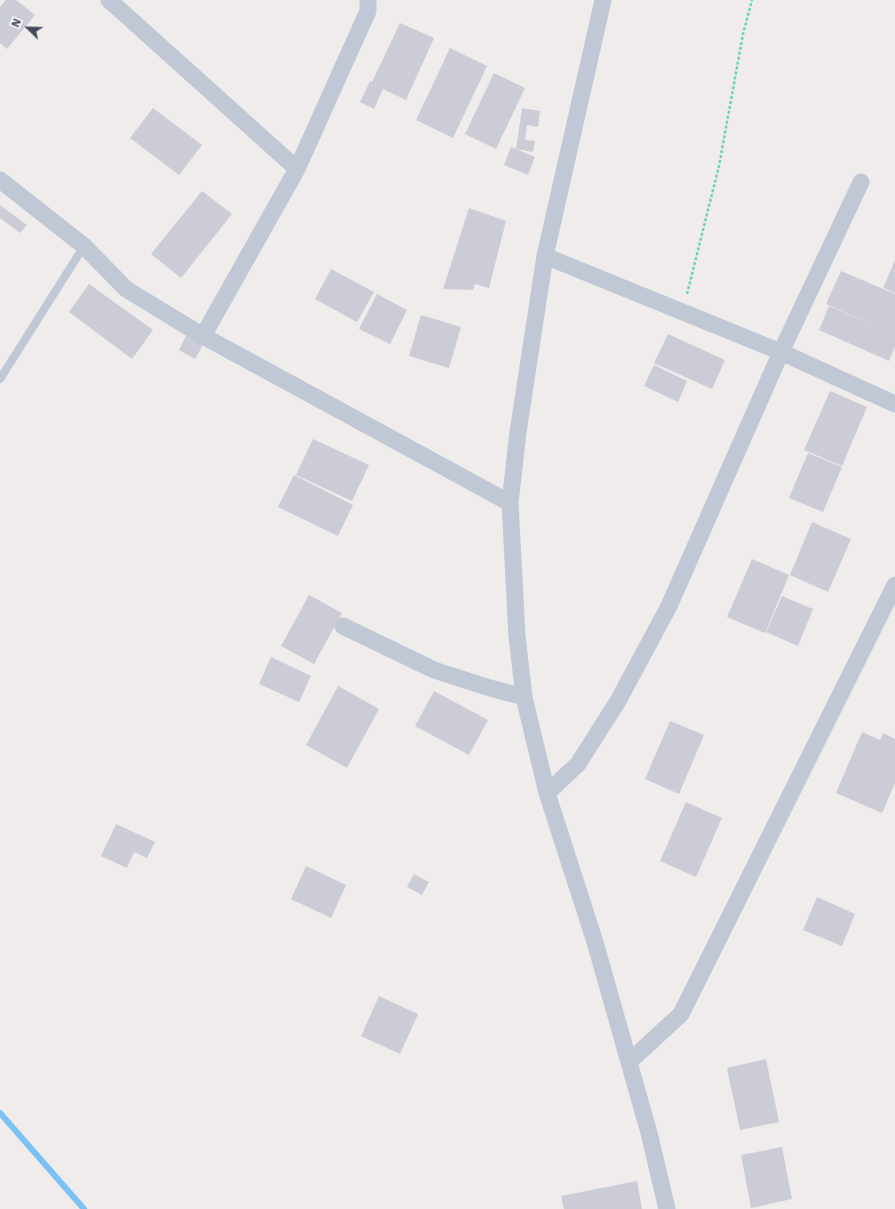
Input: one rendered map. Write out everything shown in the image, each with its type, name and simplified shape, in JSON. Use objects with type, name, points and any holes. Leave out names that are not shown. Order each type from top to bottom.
[{"type":"street","points":[[109,0],[297,169]]},
{"type":"street","points":[[203,336],[297,169],[368,11],[368,0]]},
{"type":"street","points":[[603,0],[545,256],[519,424],[510,503],[517,636],[524,697],[547,793],[595,942],[649,1132],[667,1209]]},
{"type":"street","points":[[0,180],[84,246],[126,289],[203,336],[510,503]]},
{"type":"street","points":[[547,793],[578,764],[618,701],[669,606],[781,352],[861,182]]},
{"type":"street","points":[[545,256],[781,352],[895,404]]},
{"type":"street","points":[[629,1062],[681,1014],[895,585]]},
{"type":"street","points":[[343,626],[434,670],[524,697]]},
{"type":"lane","points":[[0,379],[84,246]]},
{"type":"path","points":[[682,312],[719,166],[742,42],[752,0]]},
{"type":"building","points":[[6,0],[16,0],[35,15],[7,49],[0,43],[0,7]]},
{"type":"building","points":[[400,23],[434,38],[406,100],[383,89],[374,109],[360,102],[370,81],[372,82]]},
{"type":"building","points":[[450,48],[487,66],[453,138],[416,120]]},
{"type":"building","points":[[494,73],[525,88],[496,149],[465,134]]},
{"type":"building","points":[[153,108],[202,145],[179,175],[130,138]]},
{"type":"building","points":[[522,108],[540,111],[538,127],[527,125],[525,140],[535,141],[533,152],[516,149]]},
{"type":"building","points":[[511,147],[535,157],[528,175],[504,165]]},
{"type":"building","points":[[202,191],[232,214],[181,278],[151,254]]},
{"type":"building","points":[[0,205],[27,225],[20,233],[0,218]]},
{"type":"building","points":[[469,208],[506,221],[489,288],[475,284],[473,290],[443,289]]},
{"type":"building","points":[[895,260],[895,293],[883,288]]},
{"type":"building","points":[[331,269],[374,292],[357,322],[315,299]]},
{"type":"building","points":[[841,271],[895,294],[895,347],[889,361],[819,330],[829,306],[885,330],[826,304]]},
{"type":"building","points":[[89,284],[153,330],[132,359],[69,312]]},
{"type":"building","points":[[377,294],[407,310],[390,344],[359,329]]},
{"type":"building","points":[[421,315],[461,327],[449,368],[409,356]]},
{"type":"building","points":[[187,334],[204,343],[195,359],[179,350]]},
{"type":"building","points":[[668,334],[725,360],[712,389],[654,363]]},
{"type":"building","points":[[654,365],[687,381],[678,402],[644,386]]},
{"type":"building","points":[[830,391],[867,407],[842,466],[804,450]]},
{"type":"building","points":[[313,439],[369,465],[352,501],[296,475]]},
{"type":"building","points":[[808,453],[842,467],[823,512],[789,498]]},
{"type":"building","points":[[294,475],[353,505],[338,536],[278,507]]},
{"type":"building","points":[[812,522],[851,539],[828,592],[790,575]]},
{"type":"building","points":[[752,559],[789,575],[765,633],[727,617]]},
{"type":"building","points":[[309,595],[342,613],[314,664],[281,646]]},
{"type":"building","points":[[782,596],[813,609],[798,646],[766,632]]},
{"type":"building","points":[[271,657],[311,676],[299,702],[259,684]]},
{"type":"building","points":[[338,686],[379,709],[347,768],[306,745]]},
{"type":"building","points":[[434,691],[488,720],[469,755],[415,726]]},
{"type":"building","points":[[670,721],[704,735],[679,794],[645,779]]},
{"type":"building","points":[[862,732],[880,740],[883,733],[895,739],[895,783],[882,813],[836,793]]},
{"type":"building","points":[[686,802],[722,818],[696,877],[660,861]]},
{"type":"building","points":[[116,824],[155,842],[147,858],[134,852],[127,868],[101,856]]},
{"type":"building","points":[[306,866],[346,885],[331,918],[291,899]]},
{"type":"building","points":[[414,874],[429,882],[422,895],[407,887]]},
{"type":"building","points":[[817,897],[855,914],[842,946],[803,930]]},
{"type":"building","points":[[379,996],[418,1014],[400,1054],[361,1036]]},
{"type":"building","points":[[766,1059],[779,1122],[740,1130],[727,1068]]},
{"type":"building","points":[[782,1147],[792,1199],[751,1208],[741,1155]]},
{"type":"building","points":[[637,1181],[642,1209],[564,1209],[561,1196]]},
{"type":"waterway","points":[[0,1113],[84,1209]]}]
